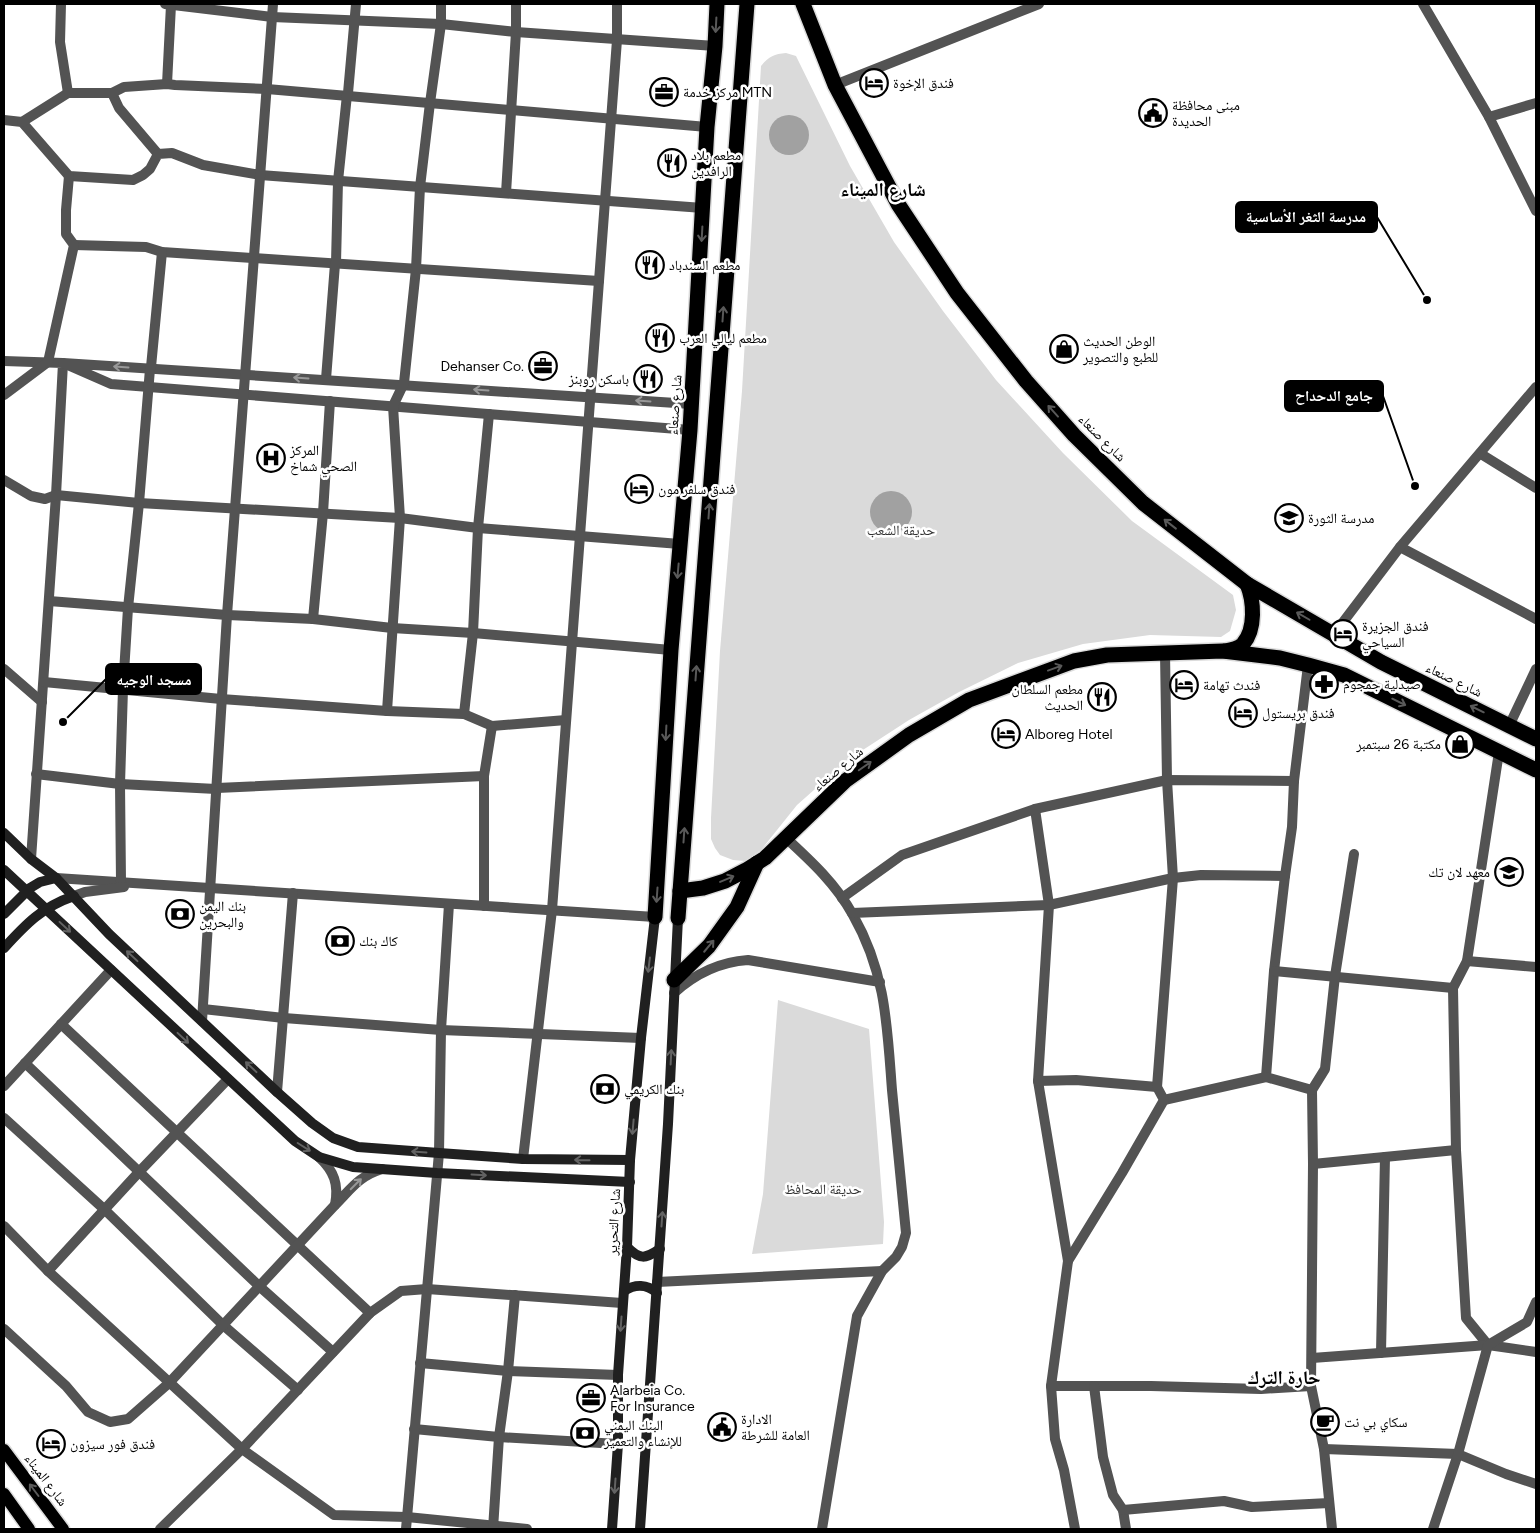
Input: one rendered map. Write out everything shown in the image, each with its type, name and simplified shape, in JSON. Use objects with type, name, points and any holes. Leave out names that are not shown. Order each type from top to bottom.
[{"type":"highway","name":"شارع صنعاء","points":[[655,917],[671,650],[690,430],[717,4]]},
{"type":"highway","points":[[678,918],[747,4]]},
{"type":"highway","name":"شارع صنعاء","points":[[803,4],[835,85],[898,204],[958,293],[1026,381],[1074,435],[1143,503],[1247,584],[1381,662],[1536,738]]},
{"type":"highway","points":[[1223,651],[1235,649],[1242,645],[1248,635],[1252,619],[1252,595],[1247,584]]},
{"type":"highway","name":"شارع صنعاء","points":[[680,891],[703,888],[725,881],[765,858],[845,780],[909,735],[969,700],[1074,661],[1107,655],[1223,651],[1280,658],[1308,665],[1344,675],[1536,770]]},
{"type":"highway","points":[[674,986],[709,946],[737,907],[757,862]]},
{"type":"main road","points":[[4,833],[30,859],[56,878],[108,934],[277,1092],[312,1123],[333,1138],[358,1147],[439,1154],[630,1160]]},
{"type":"main road","points":[[4,870],[295,1141],[319,1156],[353,1167],[630,1182]]},
{"type":"main road","points":[[4,914],[26,891],[40,882],[56,878]]},
{"type":"main road","points":[[4,948],[28,922],[45,909],[74,896]]},
{"type":"main road","name":"شارع التحرير","points":[[612,1529],[618,1444],[618,1375],[622,1303],[628,1247],[630,1160],[641,1038],[655,917]]},
{"type":"main road","points":[[640,1529],[668,1124],[678,918]]},
{"type":"main road","points":[[628,1247],[635,1255],[643,1257],[650,1256],[660,1250]]},
{"type":"main road","points":[[624,1291],[630,1287],[644,1286],[657,1288]]},
{"type":"main road","name":"شارع الميناء","points":[[4,1450],[63,1529]]},
{"type":"main road","points":[[4,1494],[29,1529]]},
{"type":"street","points":[[61,4],[60,42],[68,93]]},
{"type":"street","points":[[167,84],[168,4],[272,17],[441,24],[516,32],[715,46]]},
{"type":"street","points":[[202,1021],[221,698],[273,4]]},
{"type":"street","points":[[326,380],[336,263],[338,181],[356,4]]},
{"type":"street","points":[[387,711],[400,518],[393,406],[404,383],[416,269],[420,187],[441,24],[441,4]]},
{"type":"street","points":[[506,193],[516,4]]},
{"type":"street","points":[[523,1158],[552,910],[611,118],[617,4]]},
{"type":"street","points":[[835,85],[1039,4]]},
{"type":"street","points":[[1423,4],[1488,117],[1536,211]]},
{"type":"street","points":[[4,120],[22,122],[68,93],[112,93],[124,86],[167,84],[267,89],[708,127]]},
{"type":"street","points":[[112,93],[119,108],[158,154]]},
{"type":"street","points":[[1488,117],[1536,102]]},
{"type":"street","points":[[4,394],[48,362],[74,245],[66,234],[68,176],[22,122]]},
{"type":"street","points":[[158,154],[172,153],[203,165],[260,175],[703,208]]},
{"type":"street","points":[[68,176],[133,180],[143,175],[150,168],[158,154]]},
{"type":"street","points":[[74,245],[146,247],[162,252],[599,281]]},
{"type":"street","points":[[122,882],[120,784],[128,608],[162,252]]},
{"type":"street","points":[[4,361],[150,368],[691,404]]},
{"type":"street","points":[[63,363],[110,384],[690,430]]},
{"type":"street","points":[[30,859],[44,682],[63,363]]},
{"type":"street","points":[[1334,634],[1400,547],[1536,387]]},
{"type":"street","points":[[313,619],[330,401]]},
{"type":"street","points":[[464,714],[473,633],[478,528],[489,414]]},
{"type":"street","points":[[1481,454],[1536,488]]},
{"type":"street","points":[[4,480],[31,496],[45,499],[56,496],[235,510],[400,518],[478,528],[680,544]]},
{"type":"street","points":[[1400,547],[1536,619]]},
{"type":"street","points":[[49,601],[227,615],[313,619],[392,628],[671,650]]},
{"type":"street","points":[[1164,1100],[1157,1086],[1173,878],[1168,780],[1165,652]]},
{"type":"street","points":[[1266,1077],[1274,970],[1284,876],[1292,827],[1294,781],[1308,665]]},
{"type":"street","points":[[4,669],[42,702]]},
{"type":"street","points":[[1509,726],[1536,669]]},
{"type":"street","points":[[44,682],[387,711],[464,714],[492,726],[566,720]]},
{"type":"street","points":[[484,906],[484,776],[492,726]]},
{"type":"street","points":[[1488,1345],[1466,1318],[1456,1150],[1454,988],[1467,961],[1499,752]]},
{"type":"street","points":[[36,774],[120,784],[216,789],[484,776]]},
{"type":"street","points":[[842,898],[902,855],[1035,809],[1168,780],[1294,781]]},
{"type":"street","points":[[1035,809],[1049,905],[1038,1081],[1068,1261],[1051,1386],[1055,1439],[1064,1470],[1075,1529]]},
{"type":"street","points":[[786,838],[816,866],[852,913],[868,946],[880,982],[886,1018],[906,1233],[902,1247],[896,1257],[882,1271],[857,1316],[822,1529]]},
{"type":"street","points":[[1332,1529],[1324,1449],[1311,1386],[1312,1090],[1325,1069],[1335,976],[1354,854]]},
{"type":"street","points":[[852,913],[1049,905],[1173,878],[1200,874],[1284,876]]},
{"type":"street","points":[[56,878],[655,917]]},
{"type":"street","points":[[74,896],[85,892],[144,884]]},
{"type":"street","points":[[277,1092],[294,893]]},
{"type":"street","points":[[406,1529],[439,1154],[441,1030],[449,904]]},
{"type":"street","points":[[674,986],[710,968],[734,961],[748,960],[880,982]]},
{"type":"street","points":[[1467,961],[1536,967]]},
{"type":"street","points":[[4,1086],[110,970]]},
{"type":"street","points":[[1274,970],[1454,988]]},
{"type":"street","points":[[203,1009],[284,1018],[441,1030],[641,1038]]},
{"type":"street","points":[[61,1024],[370,1313]]},
{"type":"street","points":[[25,1063],[259,1286],[334,1352]]},
{"type":"street","points":[[1068,1261],[1164,1100],[1266,1077],[1312,1090]]},
{"type":"street","points":[[48,1271],[228,1079]]},
{"type":"street","points":[[1038,1081],[1076,1080],[1157,1086]]},
{"type":"street","points":[[4,1118],[105,1210],[223,1325],[298,1390]]},
{"type":"street","points":[[1313,1164],[1456,1150]]},
{"type":"street","points":[[319,1156],[328,1165],[336,1182],[338,1192],[335,1204]]},
{"type":"street","points":[[1381,1353],[1385,1156]]},
{"type":"street","points":[[4,1328],[66,1386],[88,1412],[110,1422],[128,1419],[170,1383],[335,1204],[368,1173],[382,1169]]},
{"type":"street","points":[[4,1226],[48,1271],[242,1450],[334,1515],[407,1517],[493,1528],[527,1529]]},
{"type":"street","points":[[657,1288],[882,1271]]},
{"type":"street","points":[[160,1529],[242,1450],[370,1313],[400,1291],[427,1288],[622,1303]]},
{"type":"street","points":[[493,1528],[499,1437],[515,1295]]},
{"type":"street","points":[[1433,1529],[1458,1454],[1488,1345],[1527,1322],[1536,1302]]},
{"type":"street","points":[[1312,1358],[1488,1345],[1536,1352]]},
{"type":"street","points":[[420,1363],[508,1370],[618,1375]]},
{"type":"street","points":[[1051,1386],[1261,1389],[1311,1386]]},
{"type":"street","points":[[1094,1386],[1103,1457],[1113,1495],[1123,1510],[1126,1529]]},
{"type":"street","points":[[414,1429],[499,1437],[618,1444]]},
{"type":"street","points":[[1324,1449],[1458,1454],[1536,1484]]},
{"type":"street","points":[[1123,1510],[1224,1501],[1252,1507],[1329,1503]]},
{"type":"green space","name":"حديقة الشعب","points":[[786,53],[796,56],[850,166],[894,242],[943,311],[996,380],[1063,453],[1132,521],[1233,595],[1236,610],[1230,631],[1221,637],[1150,635],[1083,644],[1018,663],[959,692],[909,720],[849,759],[797,805],[761,850],[745,861],[733,860],[720,855],[711,839],[711,818],[720,651],[742,391],[761,66],[772,56]]},
{"type":"green space","name":"حديقة المحافظ","points":[[778,1000],[869,1029],[884,1222],[883,1244],[752,1254],[763,1194]]},
{"type":"shaded area","points":[[785,115],[793,115],[800,118],[806,124],[809,135],[806,146],[800,152],[793,155],[785,155],[778,152],[772,146],[769,139],[769,131],[772,124],[778,118]]},
{"type":"shaded area","points":[[887,491],[895,491],[906,497],[912,512],[906,527],[895,533],[887,533],[876,527],[870,516],[870,508],[876,497]]},
{"type":"place","name":"فندق الإخوة","points":[[874,83]]},
{"type":"place","name":"مركز خدمة MTN","points":[[664,92]]},
{"type":"place","name":"مبنى محافظة الحديدة","points":[[1153,113]]},
{"type":"place","name":"مطعم بلاد الرافدين","points":[[672,163]]},
{"type":"place","name":"مطعم السندباد","points":[[650,265]]},
{"type":"place","name":"مدرسة الثغر الأساسية","points":[[1427,300]]},
{"type":"place","name":"مطعم ليالي العرب","points":[[660,338]]},
{"type":"place","name":"الوطن الحديث للطبع والتصوير","points":[[1064,349]]},
{"type":"place","name":"Dehanser Co.","points":[[543,366]]},
{"type":"place","name":"باسكن روبنز","points":[[648,379]]},
{"type":"place","name":"المركز الصحي شماخ","points":[[271,458]]},
{"type":"place","name":"جامع الدحداح","points":[[1415,486]]},
{"type":"place","name":"فندق سلفر مون","points":[[639,489]]},
{"type":"place","name":"مدرسة الثورة","points":[[1289,518]]},
{"type":"place","name":"فندق الجزيرة السياحي","points":[[1343,634]]},
{"type":"place","name":"صيدلية جمجوم","points":[[1324,684]]},
{"type":"place","name":"فندث تهامة","points":[[1184,685]]},
{"type":"place","name":"مطعم السلطان الحديث","points":[[1102,697]]},
{"type":"place","name":"فندق بريستول","points":[[1243,713]]},
{"type":"place","name":"مسجد الوجيه","points":[[63,722]]},
{"type":"place","name":"Alboreg Hotel","points":[[1006,734]]},
{"type":"place","name":"مكتبة 26 سبتمبر","points":[[1460,744]]},
{"type":"place","name":"معهد لان تك","points":[[1509,872]]},
{"type":"place","name":"بنك اليمن والبحرين","points":[[180,914]]},
{"type":"place","name":"كاك بنك","points":[[340,941]]},
{"type":"place","name":"بنك الكريمي","points":[[605,1089]]},
{"type":"place","name":"Alarbeia Co. For Insurance","points":[[591,1398]]},
{"type":"place","name":"سكاي بي نت","points":[[1325,1422]]},
{"type":"place","name":"الادارة العامة للشرطة","points":[[722,1427]]},
{"type":"place","name":"البنك اليمني للإنشاء والتعمير","points":[[585,1433]]},
{"type":"place","name":"فندق فور سيزون","points":[[51,1444]]},
{"type":"district","name":"شارع الميناء","points":[[883,189]]},
{"type":"district","name":"حارة الترك","points":[[1284,1377]]}]
